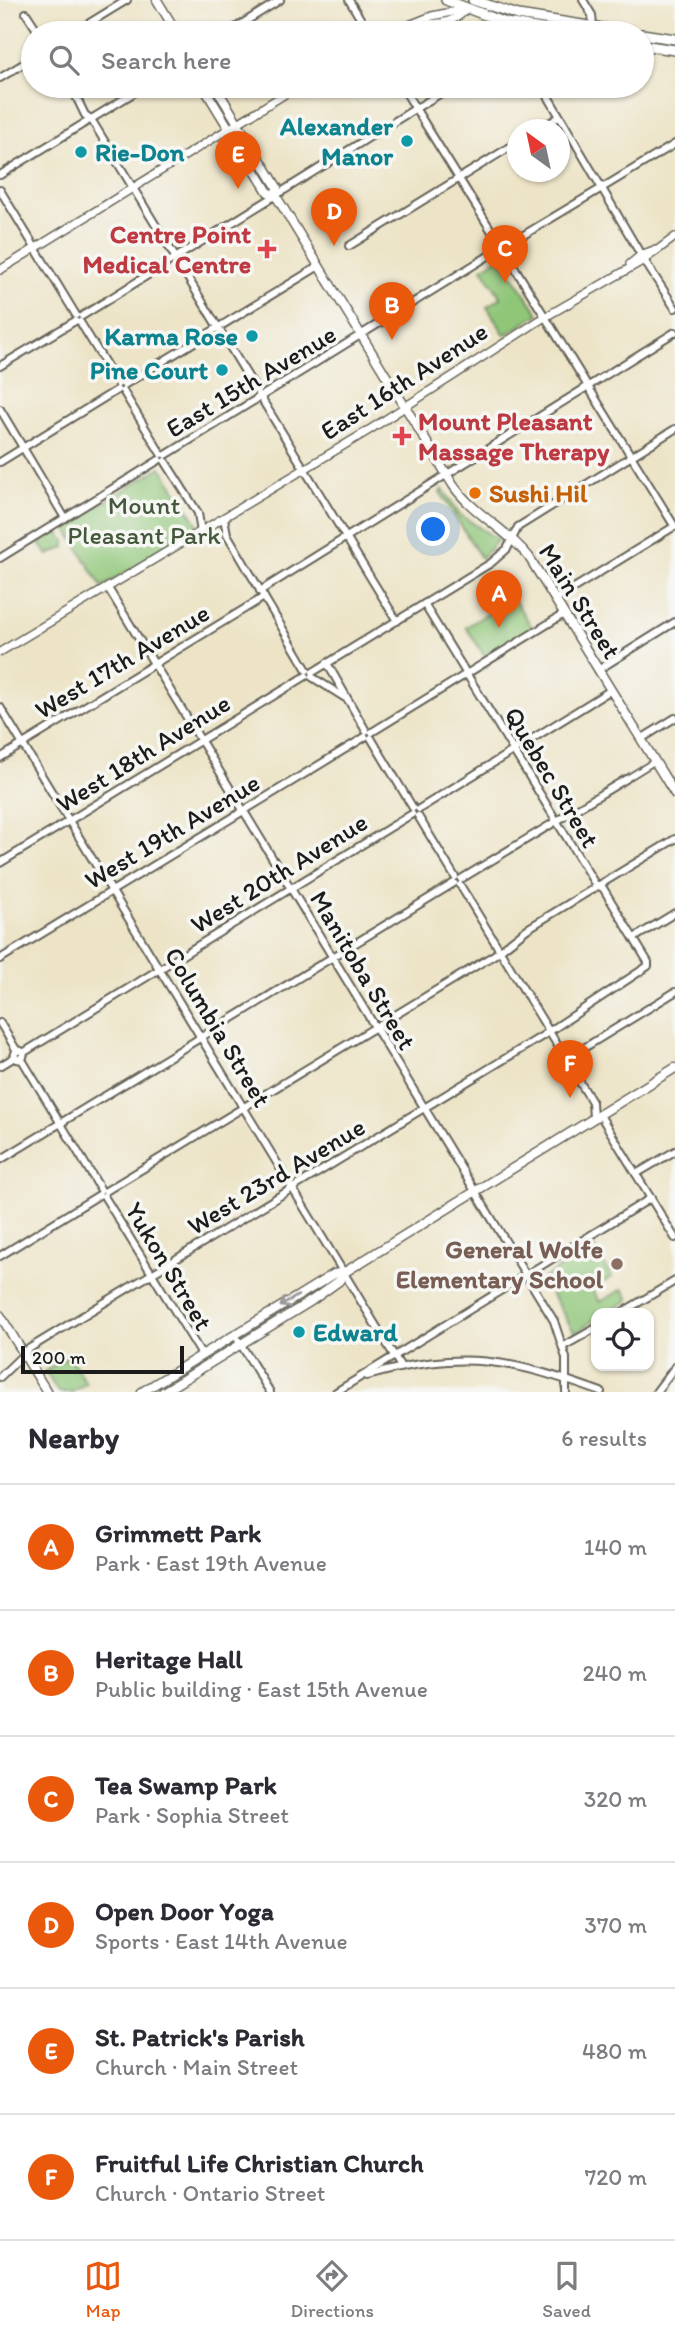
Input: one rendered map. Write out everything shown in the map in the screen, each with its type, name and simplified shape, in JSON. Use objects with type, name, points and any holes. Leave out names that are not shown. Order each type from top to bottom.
[{"type":"main road","points":[[157,0],[170,21]]},
{"type":"main road","points":[[446,0],[500,21]]},
{"type":"main road","points":[[477,2],[518,15],[559,21]]},
{"type":"main road","points":[[654,36],[675,39]]},
{"type":"main road","points":[[654,47],[675,50]]},
{"type":"main road","name":"Main Street","points":[[210,98],[268,192],[276,196],[447,476],[470,506],[512,538],[530,557],[675,794]]},
{"type":"main road","name":"Main Street","points":[[223,98],[277,187],[276,196]]},
{"type":"main road","points":[[142,1392],[334,1274],[345,1272],[675,1068]]},
{"type":"main road","points":[[163,1392],[311,1301],[339,1281],[345,1272]]},
{"type":"main road","points":[[0,1315],[47,1392]]},
{"type":"street","points":[[93,21],[127,0]]},
{"type":"street","points":[[246,21],[280,0]]},
{"type":"street","points":[[349,0],[362,21]]},
{"type":"street","points":[[445,21],[460,16],[477,2],[493,0]]},
{"type":"street","points":[[583,0],[593,21]]},
{"type":"street","points":[[26,13],[31,21]]},
{"type":"street","points":[[0,78],[21,65]]},
{"type":"street","points":[[77,98],[397,621]]},
{"type":"street","points":[[0,175],[125,98]]},
{"type":"street","points":[[0,270],[279,98]]},
{"type":"street","points":[[409,98],[675,527],[555,599]]},
{"type":"street","points":[[0,366],[434,98]]},
{"type":"street","points":[[548,98],[599,187],[675,308]]},
{"type":"street","name":"East 15th Avenue","points":[[0,558],[599,187],[675,144]]},
{"type":"street","points":[[349,246],[507,148]]},
{"type":"street","points":[[0,190],[198,513],[201,533]]},
{"type":"street","name":"East 16th Avenue","points":[[0,652],[224,519],[675,237]]},
{"type":"street","points":[[0,462],[319,266]]},
{"type":"street","name":"West 17th Avenue","points":[[0,758],[155,663],[346,538],[675,332]]},
{"type":"street","points":[[0,409],[65,518]]},
{"type":"street","name":"West 18th Avenue","points":[[0,863],[492,563],[507,549],[518,527],[675,429]]},
{"type":"street","points":[[224,519],[227,534],[310,674],[347,699]]},
{"type":"street","name":"Manitoba Street","points":[[108,588],[554,1321],[564,1346],[566,1392]]},
{"type":"street","name":"Quebec Street","points":[[424,604],[556,820],[634,938],[648,966]]},
{"type":"street","name":"West 19th Avenue","points":[[0,959],[564,614]]},
{"type":"street","points":[[598,670],[675,622]]},
{"type":"street","points":[[327,663],[674,1235]]},
{"type":"street","name":"West 20th Avenue","points":[[0,1066],[611,691]]},
{"type":"street","name":"Columbia Street","points":[[0,707],[401,1367]]},
{"type":"street","points":[[641,739],[675,718]]},
{"type":"street","points":[[0,1160],[654,761]]},
{"type":"street","points":[[0,1256],[375,1027],[675,839]]},
{"type":"street","points":[[634,938],[675,913]]},
{"type":"street","name":"West 23rd Avenue","points":[[0,1377],[24,1354],[425,1108],[648,966]]},
{"type":"street","points":[[566,1059],[675,992]]},
{"type":"street","name":"Yukon Street","points":[[0,1023],[201,1355]]},
{"type":"street","points":[[592,1102],[599,1115]]},
{"type":"street","points":[[636,1174],[675,1151]]},
{"type":"street","points":[[336,1392],[651,1198]]},
{"type":"street","points":[[629,1308],[675,1281]]},
{"type":"street","points":[[564,1346],[591,1331]]},
{"type":"street","name":"Yukon Street","points":[[235,1335],[270,1392]]},
{"type":"street","points":[[359,1379],[401,1367],[442,1361],[480,1360],[513,1363],[601,1392]]},
{"type":"street","points":[[656,1392],[675,1367]]},
{"type":"green space","points":[[500,257],[539,314],[505,335],[487,307],[501,298],[482,268]]},
{"type":"green space","name":"Mount Pleasant Park","points":[[161,467],[200,528],[102,587],[65,526]]},
{"type":"green space","points":[[443,489],[459,514],[498,540],[481,558],[440,492]]},
{"type":"green space","points":[[58,532],[65,541],[65,547],[48,555],[39,543]]},
{"type":"green space","points":[[513,598],[533,629],[486,658],[466,627]]},
{"type":"green space","points":[[593,1247],[612,1277],[592,1289],[600,1302],[623,1289],[629,1300],[616,1308],[591,1308],[591,1322],[575,1333],[542,1279]]},
{"type":"green space","points":[[69,1356],[86,1383],[72,1392],[58,1392],[45,1371]]},
{"type":"place","name":"Alexander Manor","points":[[407,141]]},
{"type":"place","name":"Rie-Don","points":[[81,152]]},
{"type":"place","name":"St. Patrick's Parish","points":[[238,189]]},
{"type":"place","name":"Open Door Yoga","points":[[334,246]]},
{"type":"place","name":"Centre Point Medical Centre","points":[[267,249]]},
{"type":"place","name":"Tea Swamp Park","points":[[505,283]]},
{"type":"place","name":"Karma Rose","points":[[252,336]]},
{"type":"place","name":"Heritage Hall","points":[[392,340]]},
{"type":"place","name":"Pine Court","points":[[222,370]]},
{"type":"place","name":"Mount Pleasant Massage Therapy","points":[[402,436]]},
{"type":"place","name":"Sushi Hil","points":[[475,493]]},
{"type":"place","name":"Grimmett Park","points":[[499,628]]},
{"type":"place","name":"Fruitful Life Christian Church","points":[[570,1098]]},
{"type":"place","name":"General Wolfe Elementary School","points":[[617,1264]]},
{"type":"place","name":"Edward","points":[[299,1332]]}]
